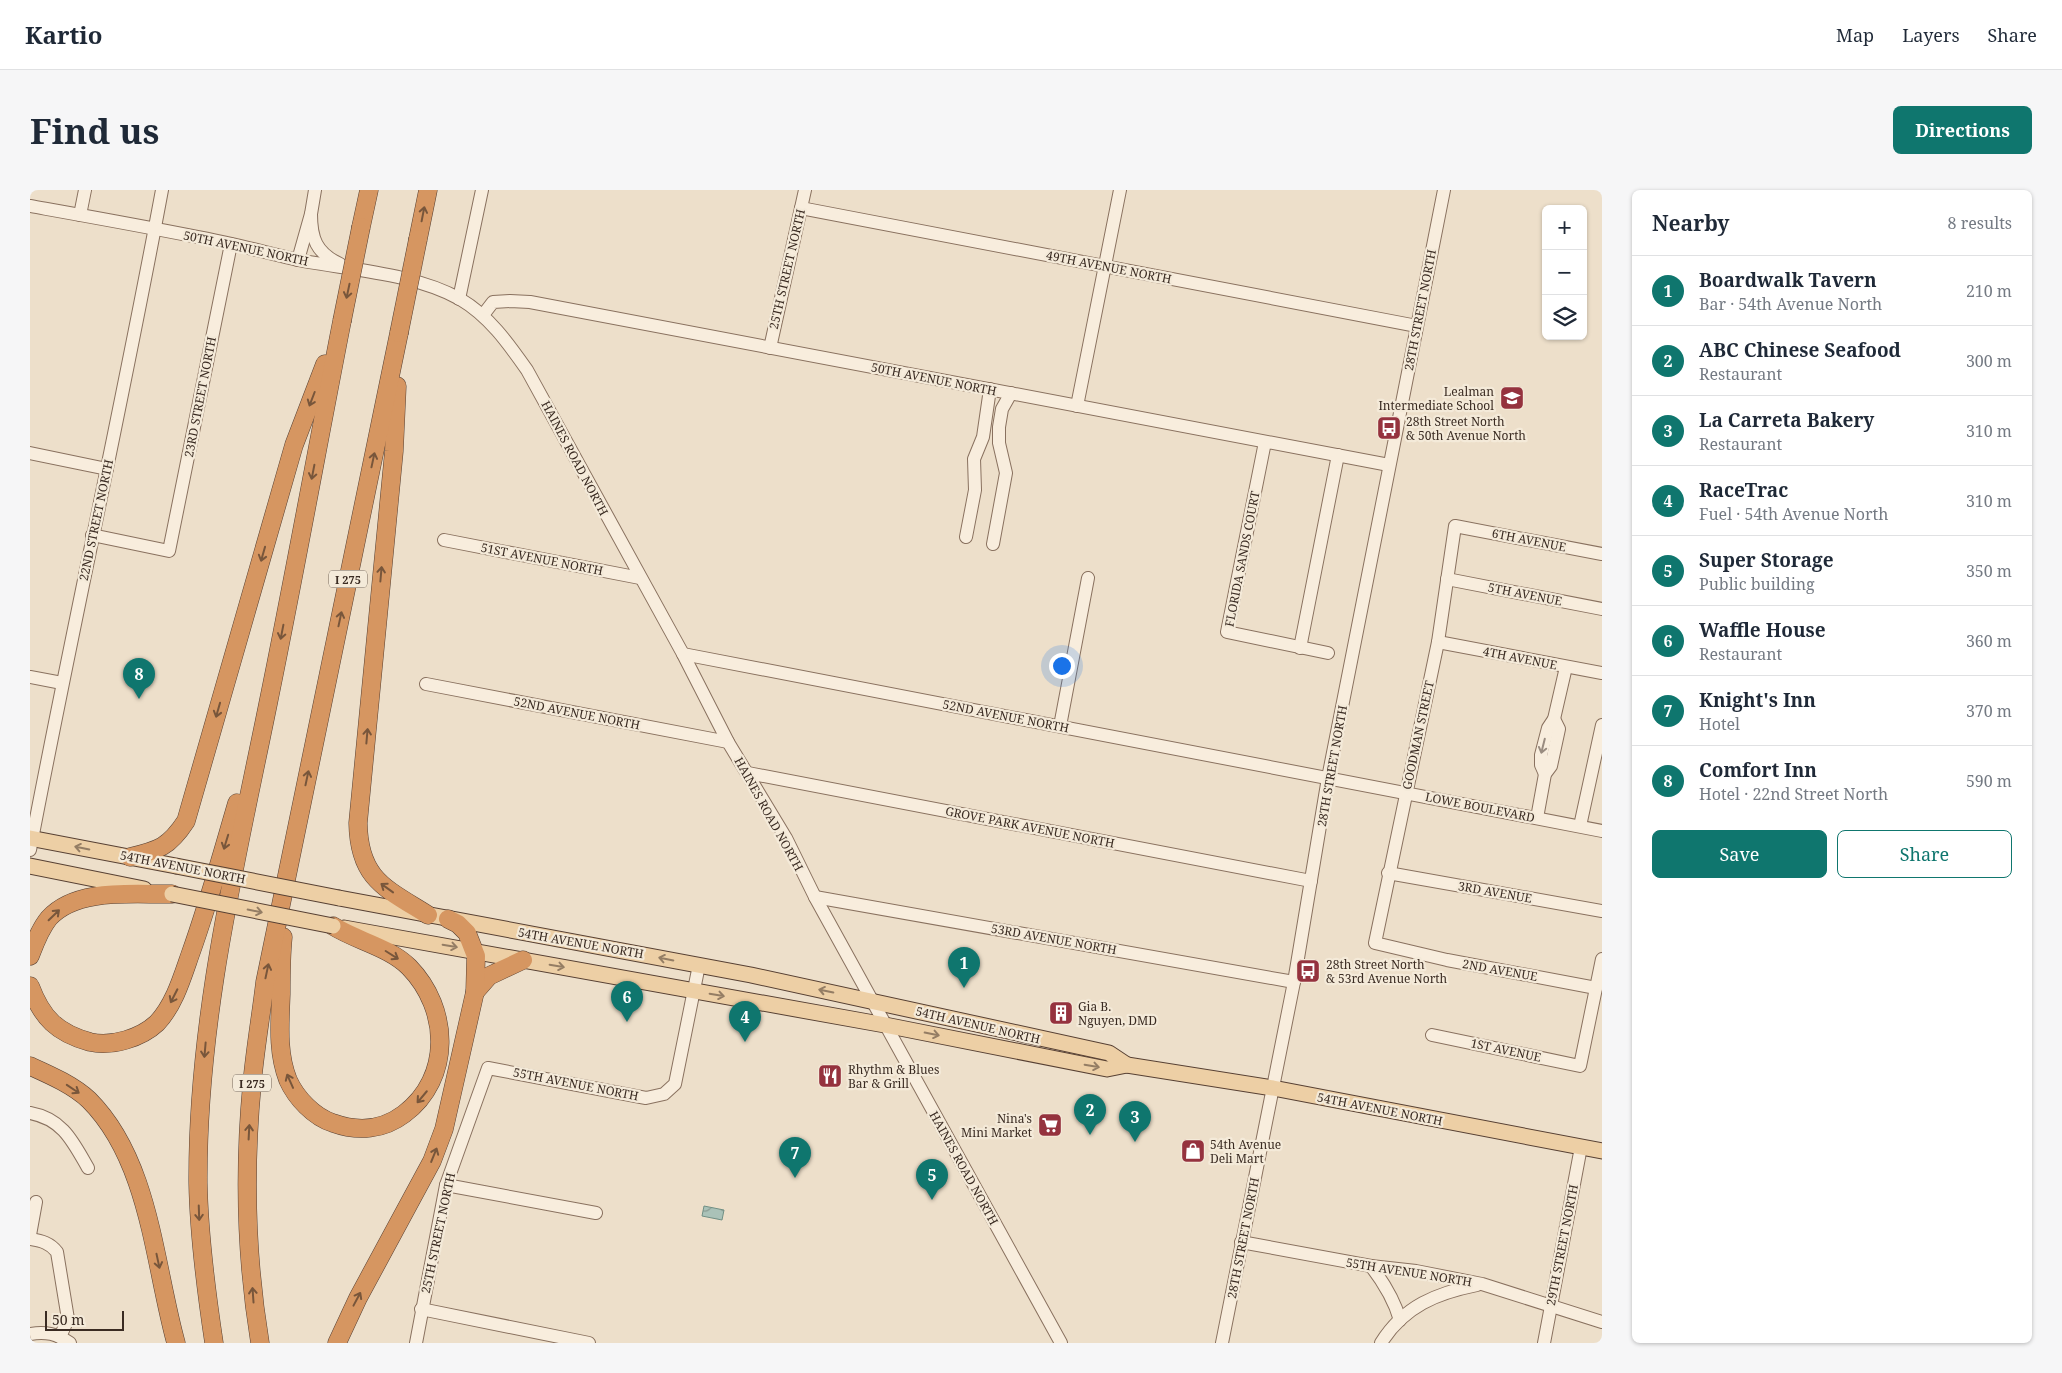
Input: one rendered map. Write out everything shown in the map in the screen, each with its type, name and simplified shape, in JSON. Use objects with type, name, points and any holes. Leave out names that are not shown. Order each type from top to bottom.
[{"type":"highway","points":[[214,1343],[200,1230],[199,1138],[204,1060],[213,984],[369,190]]},
{"type":"highway","name":"I 275","points":[[260,1343],[254,1305],[248,1162],[252,1084],[265,982],[428,190]]},
{"type":"highway","points":[[130,857],[159,850],[176,836],[186,821],[294,445],[342,321]]},
{"type":"highway","points":[[399,333],[394,451],[358,823],[359,842],[368,869],[375,879],[428,915]]},
{"type":"highway","points":[[30,986],[36,1003],[50,1023],[73,1037],[94,1043],[121,1042],[142,1033],[157,1023],[167,1010],[182,979],[203,917],[270,695]]},
{"type":"highway","points":[[297,826],[282,940],[279,1039],[282,1061],[288,1080],[295,1093],[316,1114],[327,1121],[342,1126],[359,1129],[377,1127],[395,1121],[425,1094],[434,1077],[440,1054],[440,1028],[432,1004],[421,982],[409,967],[393,955],[348,936],[333,926]]},
{"type":"highway","points":[[30,956],[37,937],[50,918],[63,906],[92,895],[172,894]]},
{"type":"highway","points":[[337,1343],[358,1298],[432,1161],[444,1128],[475,992],[476,956],[467,933],[458,924],[448,919]]},
{"type":"highway","points":[[475,992],[489,976],[523,960]]},
{"type":"highway","points":[[30,1066],[56,1078],[88,1099],[118,1137],[136,1182],[157,1254],[176,1343]]},
{"type":"main road","name":"54TH AVENUE NORTH","points":[[31,842],[130,857],[448,919],[699,965],[873,1001],[1109,1054],[1128,1065]]},
{"type":"main road","name":"54TH AVENUE NORTH","points":[[30,866],[333,926],[884,1024],[1107,1069],[1128,1065],[1273,1088],[1602,1151]]},
{"type":"street","points":[[80,215],[85,190]]},
{"type":"street","name":"22ND STREET NORTH","points":[[31,842],[162,190]]},
{"type":"street","points":[[298,260],[311,214],[315,190]]},
{"type":"street","points":[[460,299],[482,190]]},
{"type":"street","name":"25TH STREET NORTH","points":[[770,348],[805,190]]},
{"type":"street","points":[[1077,406],[1120,190]]},
{"type":"street","name":"28TH STREET NORTH","points":[[1222,1343],[1294,982],[1328,778],[1444,190]]},
{"type":"street","name":"50TH AVENUE NORTH","points":[[30,206],[231,244],[298,260],[387,275],[433,288],[460,299]]},
{"type":"street","name":"49TH AVENUE NORTH","points":[[801,208],[1417,326]]},
{"type":"street","points":[[311,214],[311,232],[315,244],[333,261],[351,269]]},
{"type":"street","name":"23RD STREET NORTH","points":[[92,535],[169,551],[231,244]]},
{"type":"street","name":"HAINES ROAD NORTH","points":[[460,299],[483,314],[527,370],[683,654],[728,742],[786,838],[884,1024],[1061,1343]]},
{"type":"street","name":"50TH AVENUE NORTH","points":[[483,314],[493,302],[530,302],[1390,465]]},
{"type":"street","points":[[966,537],[975,490],[974,459],[983,437],[990,389]]},
{"type":"street","points":[[992,544],[1006,473],[999,443],[999,427],[1002,410],[1011,393]]},
{"type":"street","name":"FLORIDA SANDS COURT","points":[[1265,442],[1227,632],[1328,653]]},
{"type":"street","points":[[30,453],[107,469]]},
{"type":"street","points":[[1300,648],[1338,455]]},
{"type":"street","name":"6TH AVENUE","points":[[1455,526],[1602,554]]},
{"type":"street","name":"GOODMAN STREET","points":[[1375,943],[1388,873],[1438,642],[1455,526]]},
{"type":"street","name":"51ST AVENUE NORTH","points":[[444,540],[640,578]]},
{"type":"street","points":[[1060,726],[1088,578]]},
{"type":"street","name":"5TH AVENUE","points":[[1447,579],[1602,609]]},
{"type":"street","name":"4TH AVENUE","points":[[1438,642],[1602,673]]},
{"type":"street","name":"52ND AVENUE NORTH","points":[[683,654],[1328,778]]},
{"type":"street","points":[[1537,818],[1545,774],[1541,765],[1541,756],[1548,728],[1554,719],[1566,667]]},
{"type":"street","points":[[30,677],[62,683]]},
{"type":"street","name":"52ND AVENUE NORTH","points":[[426,684],[728,742]]},
{"type":"street","points":[[1580,826],[1602,725]]},
{"type":"street","name":"GROVE PARK AVENUE NORTH","points":[[748,773],[1312,881]]},
{"type":"street","name":"LOWE BOULEVARD","points":[[1328,778],[1602,831]]},
{"type":"street","name":"3RD AVENUE","points":[[1388,873],[1602,911]]},
{"type":"street","name":"53RD AVENUE NORTH","points":[[815,896],[1294,982]]},
{"type":"street","name":"2ND AVENUE","points":[[1375,943],[1447,960],[1596,988]]},
{"type":"street","points":[[1596,988],[1602,959]]},
{"type":"street","points":[[694,991],[699,965]]},
{"type":"street","name":"1ST AVENUE","points":[[1432,1035],[1580,1066],[1596,988]]},
{"type":"street","name":"55TH AVENUE NORTH","points":[[488,1068],[646,1098],[664,1094],[675,1084],[694,991]]},
{"type":"street","name":"25TH STREET NORTH","points":[[416,1343],[446,1185],[488,1068]]},
{"type":"street","points":[[30,1113],[57,1124],[68,1133],[88,1168]]},
{"type":"street","name":"29TH STREET NORTH","points":[[1544,1343],[1582,1147]]},
{"type":"street","points":[[446,1185],[596,1213]]},
{"type":"street","points":[[30,1235],[36,1202]]},
{"type":"street","points":[[30,1239],[44,1242],[52,1246],[57,1252],[68,1319],[65,1340],[54,1333],[40,1332],[30,1334]]},
{"type":"street","name":"55TH AVENUE NORTH","points":[[1241,1242],[1482,1284],[1602,1322]]},
{"type":"street","points":[[1371,1266],[1387,1287],[1400,1320]]},
{"type":"street","points":[[1381,1343],[1400,1320],[1424,1301],[1448,1291],[1482,1284]]},
{"type":"street","points":[[421,1309],[589,1343]]},
{"type":"water","points":[[704,1206],[724,1210],[722,1220],[702,1216]]},
{"type":"place","name":"Lealman Intermediate School","points":[[1512,398]]},
{"type":"place","name":"28th Street North & 50th Avenue North","points":[[1389,428]]},
{"type":"place","name":"Comfort Inn","points":[[139,699]]},
{"type":"place","name":"28th Street North & 53rd Avenue North","points":[[1308,971]]},
{"type":"place","name":"Boardwalk Tavern","points":[[964,988]]},
{"type":"place","name":"Gia B. Nguyen, DMD","points":[[1061,1013]]},
{"type":"place","name":"Waffle House","points":[[627,1022]]},
{"type":"place","name":"RaceTrac","points":[[745,1042]]},
{"type":"place","name":"Rhythm & Blues Bar & Grill","points":[[830,1076]]},
{"type":"place","name":"Nina's Mini Market","points":[[1050,1125]]},
{"type":"place","name":"ABC Chinese Seafood","points":[[1090,1135]]},
{"type":"place","name":"La Carreta Bakery","points":[[1135,1142]]},
{"type":"place","name":"54th Avenue Deli Mart","points":[[1193,1151]]},
{"type":"place","name":"Knight's Inn","points":[[795,1178]]},
{"type":"place","name":"Super Storage","points":[[932,1200]]}]
